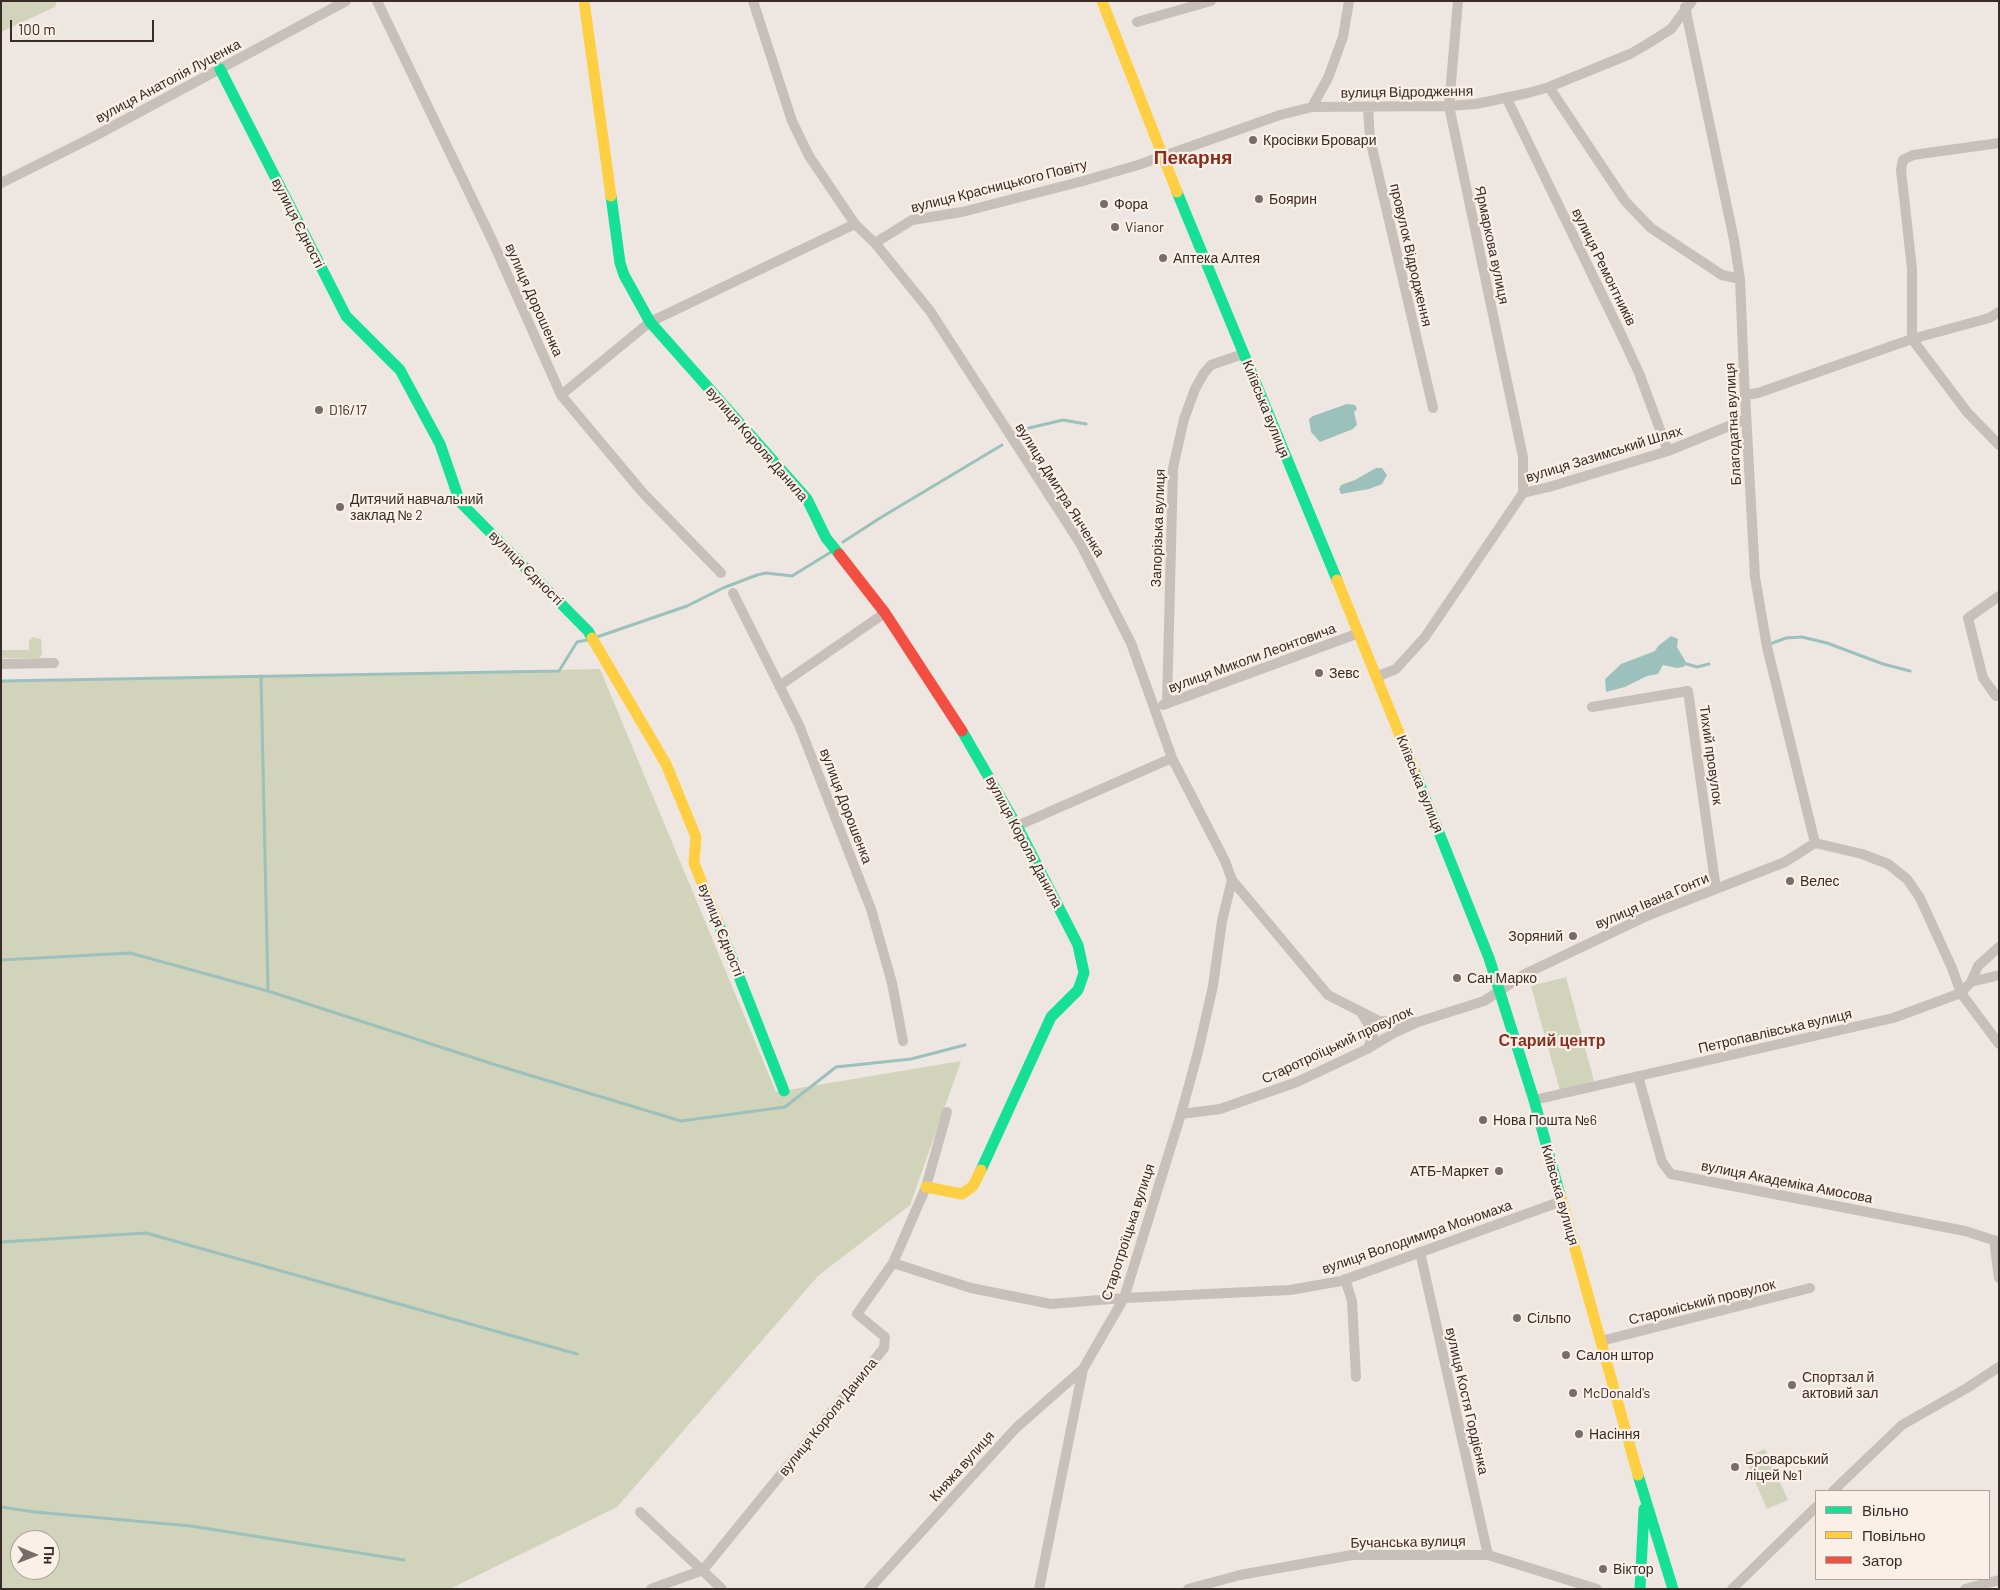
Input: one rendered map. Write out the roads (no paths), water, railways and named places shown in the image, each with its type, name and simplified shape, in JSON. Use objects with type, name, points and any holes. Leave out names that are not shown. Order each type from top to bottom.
[{"type":"street","name":"вулиця Анатолія Луценка","points":[[1,183],[93,137],[346,1]]},
{"type":"street","name":"вулиця Дорошенка","points":[[377,1],[492,240],[561,395],[643,493],[721,573]]},
{"type":"street","name":"вулиця Короля Данила","points":[[584,1],[620,263],[624,275],[650,322],[807,499],[826,538],[885,613],[970,743],[1017,826],[1078,945],[1084,973],[1078,990],[1051,1017],[973,1186],[962,1194],[926,1187],[894,1263],[857,1314],[884,1337],[884,1348],[703,1570]]},
{"type":"street","name":"вулиця Дмитра Янченка","points":[[753,1],[792,121],[809,156],[855,224],[875,243],[930,311],[1080,543],[1131,643],[1172,758],[1225,861],[1232,880],[1328,995],[1379,1022],[1418,1022]]},
{"type":"street","name":"Київська вулиця","points":[[1102,1],[1162,156],[1359,633],[1501,990],[1534,1100],[1644,1497],[1673,1589]]},
{"type":"street","points":[[1137,22],[1211,1]]},
{"type":"street","points":[[1312,107],[1328,78],[1342,37],[1349,1]]},
{"type":"street","name":"Ярмаркова вулиця","points":[[1458,1],[1449,106],[1523,457],[1523,493]]},
{"type":"street","name":"вулиця Відродження","points":[[1162,156],[1280,114],[1312,107],[1449,106],[1476,104],[1507,99],[1549,87],[1630,54],[1671,29],[1687,4]]},
{"type":"street","name":"Благодатна вулиця","points":[[1687,4],[1740,279],[1754,569],[1762,620],[1815,844]]},
{"type":"street","name":"вулиця Єдності","points":[[220,69],[346,316],[400,370],[440,444],[460,502],[588,631],[666,764],[696,837],[694,863],[784,1091]]},
{"type":"street","points":[[1549,87],[1625,201],[1651,228],[1722,275],[1740,279]]},
{"type":"street","name":"вулиця Ремонтників","points":[[1507,99],[1639,373],[1668,451]]},
{"type":"street","name":"провулок Відродження","points":[[1368,107],[1370,139],[1433,408]]},
{"type":"street","points":[[1999,143],[1913,155],[1903,160],[1901,170],[1912,269],[1912,339],[1967,412],[1999,445]]},
{"type":"street","name":"вулиця Красницького Повіту","points":[[875,243],[912,220],[962,212],[1083,180],[1162,156]]},
{"type":"street","points":[[561,395],[650,322],[855,224]]},
{"type":"street","points":[[1745,395],[1758,393],[1912,339],[1989,318],[1999,312]]},
{"type":"street","name":"Запорізька вулиця","points":[[1167,704],[1173,468],[1184,419],[1195,389],[1204,373],[1211,365],[1244,354]]},
{"type":"street","name":"вулиця Зазимський Шлях","points":[[1376,677],[1396,669],[1426,636],[1523,493],[1668,451],[1746,419]]},
{"type":"street","name":"вулиця Дорошенка","points":[[733,593],[800,724],[871,908],[892,983],[903,1041]]},
{"type":"street","points":[[1996,696],[1983,678],[1968,618],[1999,596]]},
{"type":"street","points":[[779,686],[885,613]]},
{"type":"street","name":"вулиця Миколи Леонтовича","points":[[1155,708],[1359,633]]},
{"type":"street","points":[[1,664],[54,663]]},
{"type":"street","name":"Тихий провулок","points":[[1592,707],[1688,691],[1716,889]]},
{"type":"street","points":[[1017,826],[1172,758]]},
{"type":"street","points":[[1815,844],[1862,854],[1884,862],[1907,879],[1920,898],[1952,968],[1961,993],[1999,1044]]},
{"type":"street","name":"вулиця Івана Гонти","points":[[1501,990],[1525,974],[1649,915],[1785,862],[1815,844]]},
{"type":"street","name":"Старотроїцька вулиця","points":[[1039,1589],[1082,1369],[1124,1298],[1181,1114],[1213,986],[1222,922],[1232,880]]},
{"type":"street","name":"Петропавлівська вулиця","points":[[1534,1100],[1892,1018],[1961,993],[1971,982],[1978,966],[1999,948]]},
{"type":"street","points":[[1971,982],[1999,975]]},
{"type":"street","name":"Старотроїцький провулок","points":[[1181,1114],[1220,1109],[1297,1082],[1367,1049],[1394,1033],[1418,1022],[1484,1001],[1501,990]]},
{"type":"street","points":[[1361,1012],[1372,1030],[1373,1036],[1367,1049]]},
{"type":"street","name":"вулиця Академіка Амосова","points":[[1638,1076],[1662,1162],[1671,1174],[1965,1231],[1996,1241]]},
{"type":"street","points":[[926,1187],[947,1112]]},
{"type":"street","name":"вулиця Володимира Мономаха","points":[[894,1263],[971,1288],[1051,1304],[1124,1298],[1290,1290],[1345,1279],[1562,1201]]},
{"type":"street","points":[[1996,1241],[1999,1278]]},
{"type":"street","name":"вулиця Костя Гордієнка","points":[[1420,1252],[1488,1555]]},
{"type":"street","points":[[1345,1279],[1352,1301],[1356,1377]]},
{"type":"street","name":"Староміський провулок","points":[[1600,1341],[1622,1337],[1810,1288]]},
{"type":"street","points":[[1834,1490],[1902,1425],[1967,1388],[1999,1367]]},
{"type":"street","name":"Княжа вулиця","points":[[869,1589],[1016,1428],[1082,1369]]},
{"type":"street","points":[[1640,1589],[1644,1497]]},
{"type":"street","points":[[1732,1589],[1815,1508]]},
{"type":"street","points":[[640,1512],[722,1589]]},
{"type":"street","name":"Бучанська вулиця","points":[[1188,1589],[1240,1575],[1352,1555],[1488,1555],[1597,1589]]},
{"type":"street","points":[[650,1589],[703,1570]]},
{"type":"street","points":[[1965,1589],[1999,1580]]},
{"type":"water","points":[[1347,404],[1355,405],[1357,409],[1354,412],[1357,425],[1353,429],[1320,442],[1311,432],[1309,419]]},
{"type":"water","points":[[1376,468],[1382,468],[1387,475],[1382,484],[1369,489],[1341,494],[1339,489],[1341,485],[1355,480]]},
{"type":"water","points":[[1671,636],[1678,639],[1677,647],[1687,664],[1677,668],[1663,665],[1658,674],[1647,676],[1625,687],[1606,692],[1605,679],[1621,664],[1655,651],[1658,646]]},
{"type":"waterway","points":[[1018,435],[1029,428],[1063,420],[1086,424]]},
{"type":"waterway","points":[[843,542],[1002,445]]},
{"type":"waterway","points":[[597,637],[687,606],[723,588],[757,575],[766,573],[792,576],[831,552]]},
{"type":"waterway","points":[[1770,644],[1786,638],[1802,637],[1827,643],[1883,664],[1910,671]]},
{"type":"waterway","points":[[1,681],[559,671],[577,642],[587,640]]},
{"type":"waterway","points":[[1687,664],[1697,667],[1709,664]]},
{"type":"waterway","points":[[261,676],[268,991]]},
{"type":"waterway","points":[[1,960],[130,953],[268,991],[496,1065],[681,1121],[785,1107],[836,1067],[911,1059],[965,1045]]},
{"type":"waterway","points":[[1,1242],[146,1233],[577,1354]]},
{"type":"waterway","points":[[1,1507],[35,1512],[191,1526],[404,1560]]},
{"type":"place","name":"Кросівки Бровари","points":[[1253,140]]},
{"type":"place","name":"Боярин","points":[[1259,199]]},
{"type":"place","name":"Фора","points":[[1104,204]]},
{"type":"place","name":"Vianor","points":[[1115,227]]},
{"type":"place","name":"Аптека Алтея","points":[[1163,258]]},
{"type":"place","name":"D16/17","points":[[319,410]]},
{"type":"place","name":"Дитячий навчальний заклад № 2","points":[[340,507]]},
{"type":"place","name":"Зевс","points":[[1319,673]]},
{"type":"place","name":"Велес","points":[[1790,881]]},
{"type":"place","name":"Зоряний","points":[[1573,936]]},
{"type":"place","name":"Сан Марко","points":[[1457,978]]},
{"type":"place","name":"Нова Пошта №6","points":[[1483,1120]]},
{"type":"place","name":"АТБ-Маркет","points":[[1499,1171]]},
{"type":"place","name":"Сільпо","points":[[1517,1318]]},
{"type":"place","name":"Салон штор","points":[[1566,1355]]},
{"type":"place","name":"Спортзал й актовий зал","points":[[1792,1385]]},
{"type":"place","name":"McDonald's","points":[[1573,1393]]},
{"type":"place","name":"Насіння","points":[[1579,1434]]},
{"type":"place","name":"Броварський ліцей №1","points":[[1735,1467]]},
{"type":"place","name":"Віктор","points":[[1603,1569]]},
{"type":"district","name":"Пекарня","points":[[1193,158]]},
{"type":"district","name":"Старий центр","points":[[1552,1041]]}]
